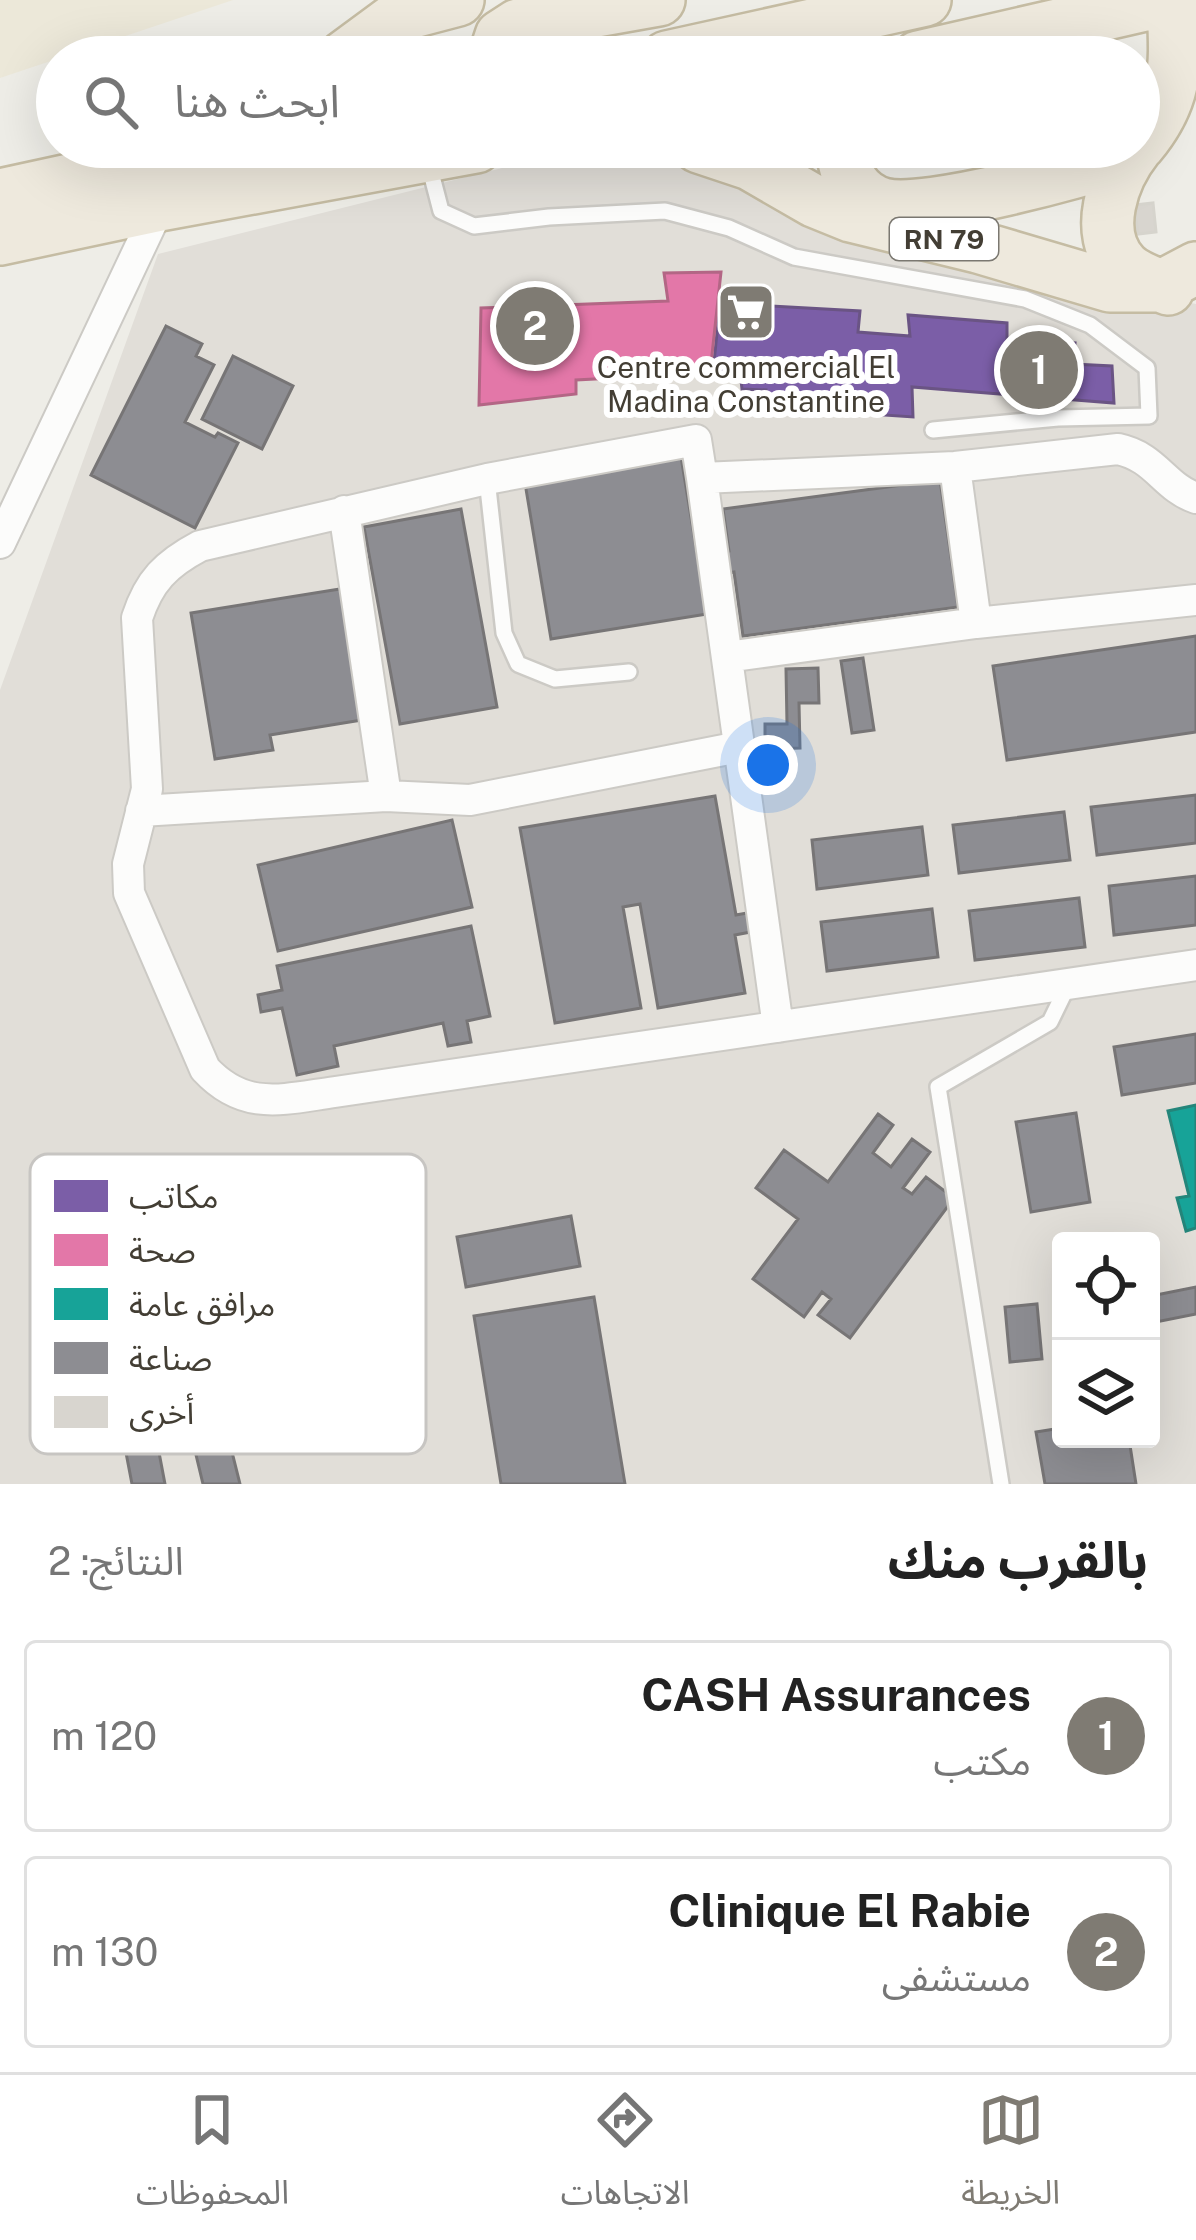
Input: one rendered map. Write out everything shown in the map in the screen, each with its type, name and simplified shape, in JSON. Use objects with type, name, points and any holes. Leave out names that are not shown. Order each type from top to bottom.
[{"type":"highway","points":[[372,36],[401,15],[458,0]]},
{"type":"highway","points":[[502,36],[518,26],[659,0]]},
{"type":"highway","points":[[762,36],[925,0]]},
{"type":"highway","points":[[1016,36],[1170,0]]},
{"type":"highway","name":"RN 79","points":[[1160,116],[1173,88],[1170,0]]},
{"type":"highway","points":[[0,195],[124,168]]},
{"type":"highway","points":[[0,239],[69,232],[160,205],[364,168]]},
{"type":"highway","name":"RN 79","points":[[757,168],[850,216],[1110,286],[1185,286]]},
{"type":"highway","name":"RN 79","points":[[845,168],[870,199],[895,206],[985,193],[1071,168]]},
{"type":"highway","name":"RN 79","points":[[1127,168],[1109,206],[1113,248],[1123,265],[1185,286]]},
{"type":"street","points":[[0,543],[160,205]]},
{"type":"street","points":[[778,1027],[696,440],[487,479],[200,546],[159,572],[137,618],[147,757],[128,864],[129,892],[205,1070],[223,1089],[246,1098],[274,1100],[335,1092],[778,1027],[1196,965]]},
{"type":"street","points":[[702,478],[955,467],[1118,449],[1142,456],[1177,489],[1196,498]]},
{"type":"street","points":[[955,467],[976,623]]},
{"type":"street","points":[[344,512],[386,796]]},
{"type":"street","points":[[727,656],[1196,600]]},
{"type":"street","points":[[141,811],[386,796],[470,800],[739,747]]},
{"type":"lane","points":[[449,168],[441,211],[463,224],[499,226],[549,217],[665,211],[729,228],[794,257],[1025,299],[1090,325],[1148,368],[1149,416],[1058,418],[933,430]]},
{"type":"lane","points":[[487,479],[504,633],[518,664],[555,679],[629,672]]},
{"type":"lane","points":[[1001,1484],[938,1087],[1050,1022],[1069,984]]},
{"type":"shaded area","points":[[0,0],[233,0],[125,36],[36,36],[36,66],[0,78]]},
{"type":"shaded area","points":[[502,168],[706,168],[856,234],[1196,304],[1196,1484],[0,1484],[0,690],[158,254]]},
{"type":"building: مكاتب","points":[[720,303],[860,311],[858,332],[910,336],[908,315],[1007,323],[1007,340],[1075,343],[1073,364],[1112,366],[1114,403],[912,387],[913,417],[766,407],[766,390],[742,389],[740,371],[713,372]]},
{"type":"building: صحة","points":[[721,272],[710,373],[576,380],[576,394],[479,405],[481,308],[668,301],[664,273]]},
{"type":"building: مرافق عامة","points":[[1196,1105],[1196,1228],[1186,1231],[1177,1198],[1189,1196],[1168,1111]]},
{"type":"building: صناعة","points":[[166,326],[202,344],[196,356],[214,365],[185,422],[238,443],[195,528],[91,475]]},
{"type":"building: صناعة","points":[[233,356],[293,386],[262,449],[202,419]]},
{"type":"building: صناعة","points":[[681,457],[707,614],[551,639],[525,483]]},
{"type":"building: صناعة","points":[[940,480],[958,607],[743,636],[734,572],[723,574],[720,553],[729,551],[723,509]]},
{"type":"building: صناعة","points":[[461,509],[497,707],[400,724],[364,527]]},
{"type":"building: صناعة","points":[[346,588],[368,719],[270,735],[273,750],[215,759],[191,613]]},
{"type":"building: صناعة","points":[[1196,636],[1196,732],[1007,760],[993,666]]},
{"type":"building: صناعة","points":[[863,658],[874,730],[852,733],[841,661]]},
{"type":"building: صناعة","points":[[818,668],[819,703],[799,703],[800,748],[765,749],[765,724],[787,724],[786,669]]},
{"type":"building: صناعة","points":[[1196,795],[1196,843],[1097,855],[1091,807]]},
{"type":"building: صناعة","points":[[715,796],[736,915],[758,911],[761,930],[735,935],[745,993],[658,1008],[640,904],[623,907],[641,1008],[555,1023],[520,828]]},
{"type":"building: صناعة","points":[[1064,812],[1070,860],[959,873],[953,825]]},
{"type":"building: صناعة","points":[[452,820],[472,907],[278,951],[258,865]]},
{"type":"building: صناعة","points":[[922,827],[928,875],[817,889],[812,840]]},
{"type":"building: صناعة","points":[[1196,876],[1196,925],[1114,935],[1109,886]]},
{"type":"building: صناعة","points":[[1079,898],[1085,947],[975,960],[969,911]]},
{"type":"building: صناعة","points":[[932,909],[938,957],[827,971],[821,922]]},
{"type":"building: صناعة","points":[[471,926],[490,1016],[467,1021],[471,1042],[448,1046],[443,1023],[334,1046],[338,1066],[297,1075],[282,1008],[261,1012],[258,995],[282,990],[277,966]]},
{"type":"building: صناعة","points":[[1196,1034],[1196,1083],[1122,1095],[1114,1047]]},
{"type":"building: صناعة","points":[[1076,1113],[1090,1202],[1031,1212],[1016,1122]]},
{"type":"building: صناعة","points":[[878,1114],[893,1125],[873,1153],[891,1167],[912,1139],[930,1152],[903,1188],[912,1194],[926,1177],[954,1198],[850,1338],[818,1315],[831,1299],[822,1292],[804,1317],[753,1279],[798,1219],[756,1188],[784,1150],[828,1182]]},
{"type":"building: صناعة","points":[[571,1216],[580,1266],[466,1287],[457,1237]]},
{"type":"building: صناعة","points":[[1196,1287],[1196,1314],[1160,1321],[1160,1294]]},
{"type":"building: صناعة","points":[[594,1297],[625,1484],[501,1484],[474,1316]]},
{"type":"building: صناعة","points":[[1037,1304],[1042,1359],[1010,1362],[1005,1307]]},
{"type":"building: صناعة","points":[[1052,1429],[1052,1448],[1130,1448],[1136,1484],[1045,1484],[1036,1432]]},
{"type":"building: صناعة","points":[[126,1454],[159,1454],[165,1484],[132,1484]]},
{"type":"building: صناعة","points":[[196,1454],[232,1454],[240,1484],[203,1484]]},
{"type":"building: أخرى","points":[[1153,203],[1156,232],[1138,234],[1134,205]]},
{"type":"place","name":"Centre commercial El Madina Constantine","points":[[746,312]]},
{"type":"place","name":"Clinique El Rabie","points":[[535,326]]},
{"type":"place","name":"CASH Assurances","points":[[1039,370]]}]
